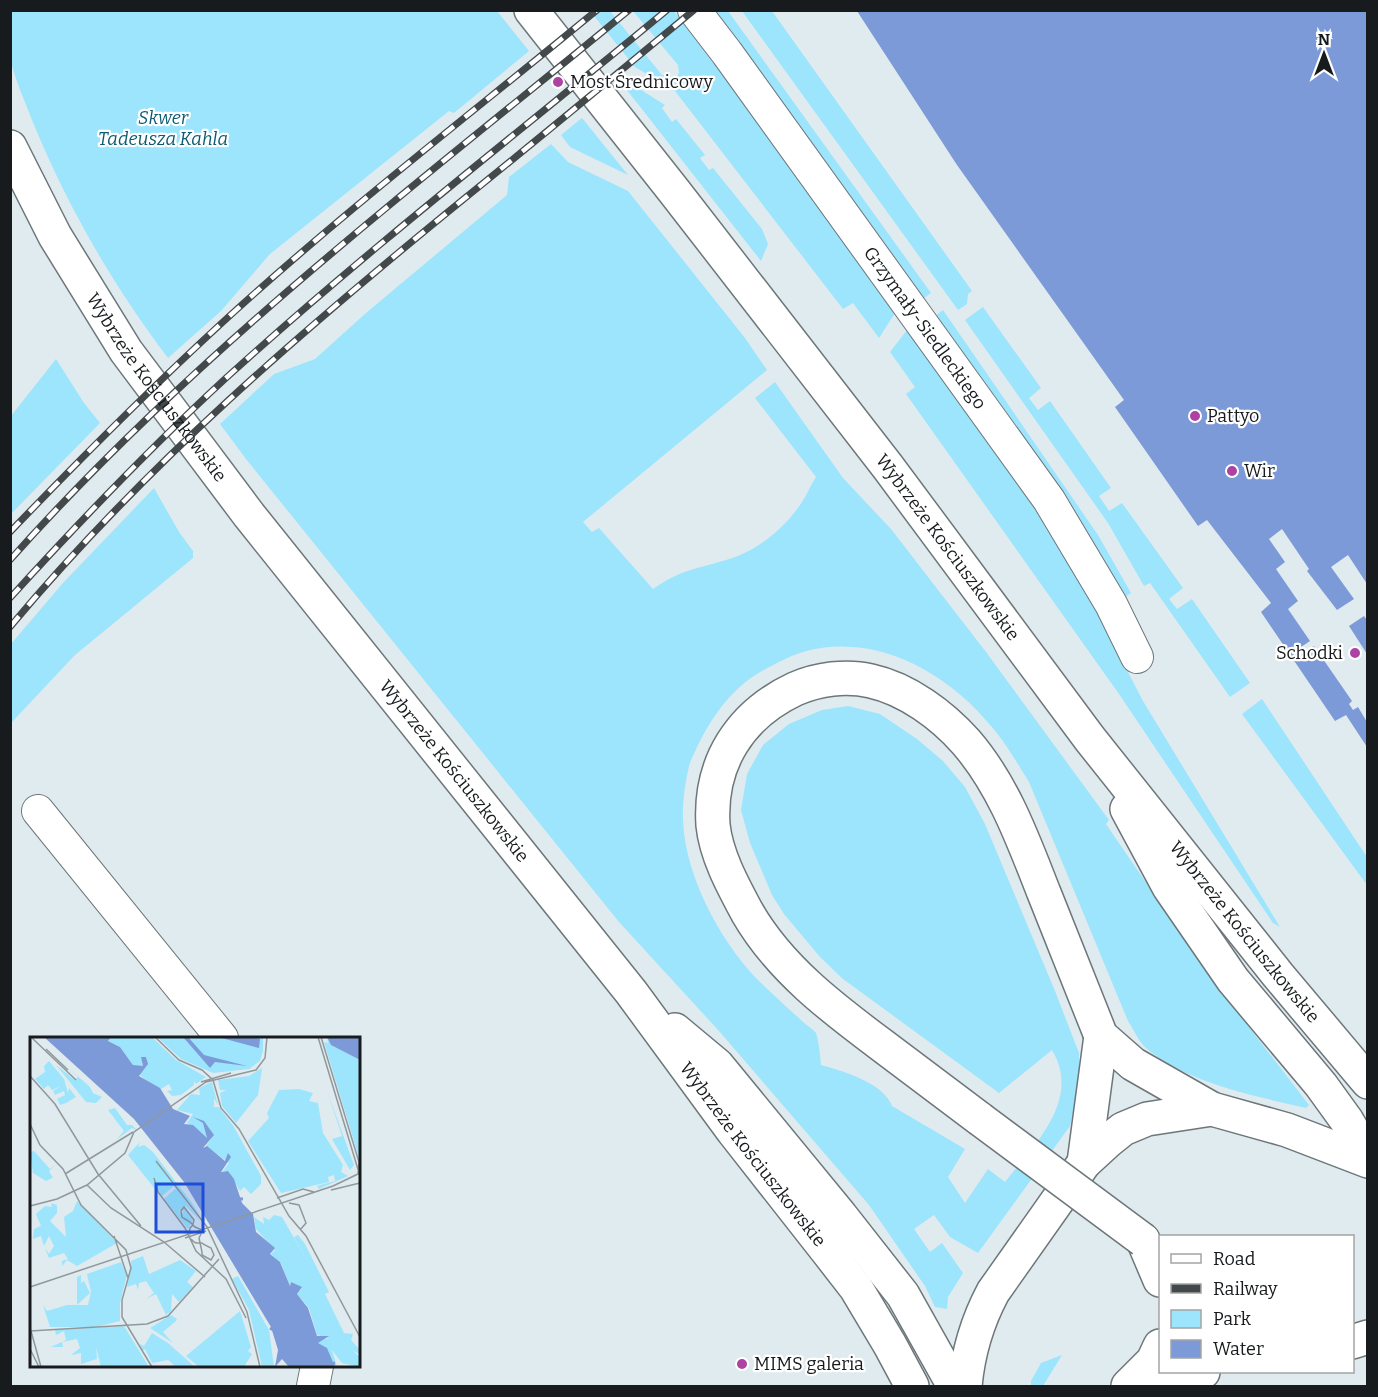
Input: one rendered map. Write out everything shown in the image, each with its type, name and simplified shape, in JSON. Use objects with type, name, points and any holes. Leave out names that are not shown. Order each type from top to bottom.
[{"type":"main road","name":"Wybrzeże Kościuszkowskie","points":[[531,10],[888,467],[1090,739],[1278,975],[1368,1082]]},
{"type":"main road","name":"Wybrzeże Kościuszkowskie","points":[[10,147],[55,236],[126,351],[249,515],[631,992],[733,1131],[856,1288],[912,1386]]},
{"type":"main road","points":[[1159,1272],[1152,1245],[840,1014],[801,980],[771,947],[748,914],[720,855],[714,828],[713,800],[717,778],[727,751],[742,728],[759,710],[808,684],[847,678],[869,680],[888,686],[918,702],[946,722],[983,763],[1010,809],[1101,1036],[1133,1064],[1212,1109],[1287,1130],[1368,1159]]},
{"type":"main road","points":[[1090,739],[1169,887],[1233,980],[1321,1085],[1347,1121],[1368,1159]]},
{"type":"main road","points":[[631,992],[717,1065],[841,1216],[903,1295],[954,1386]]},
{"type":"main road","points":[[1084,1163],[1101,1036]]},
{"type":"main road","points":[[965,1386],[972,1343],[984,1309],[993,1292],[1084,1163],[1123,1129],[1147,1119],[1212,1109]]},
{"type":"main road","points":[[1128,1386],[1153,1361],[1159,1350]]},
{"type":"main road","points":[[1152,1386],[1196,1373]]},
{"type":"street","name":"Grzymały-Siedleckiego","points":[[694,10],[1048,500],[1111,604],[1137,657]]},
{"type":"street","points":[[38,811],[221,1037]]},
{"type":"street","points":[[313,1386],[317,1367]]},
{"type":"green space","name":"Skwer Tadeusza Kahla","points":[[10,11],[497,11],[529,51],[454,113],[449,111],[270,254],[221,311],[168,358],[111,275],[62,187],[20,91],[12,64]]},
{"type":"green space","points":[[590,11],[610,11],[662,75],[670,79],[676,78],[679,73],[678,65],[633,11],[674,11],[765,131],[895,313],[879,338],[853,303],[843,309],[675,91],[635,67]]},
{"type":"green space","points":[[714,11],[728,11],[931,293],[923,299]]},
{"type":"green space","points":[[742,11],[772,11],[972,291],[968,294],[967,304],[958,310]]},
{"type":"green space","points":[[627,81],[665,105],[662,108],[672,122],[676,119],[705,155],[700,158],[709,170],[713,168],[762,229],[768,244],[761,261],[623,85]]},
{"type":"green space","points":[[582,118],[628,175],[570,147],[561,135]]},
{"type":"green space","points":[[551,144],[568,162],[628,191],[745,338],[767,370],[583,522],[592,532],[599,528],[653,589],[680,574],[747,552],[768,539],[793,514],[816,477],[755,398],[775,382],[843,478],[891,529],[986,652],[1109,820],[1106,824],[1209,975],[1309,1105],[1306,1108],[1222,1087],[1181,1070],[1143,1045],[1128,1021],[1029,782],[996,733],[973,706],[953,689],[931,673],[907,661],[882,652],[856,647],[830,647],[803,652],[762,671],[741,686],[724,703],[710,723],[692,758],[683,800],[685,841],[697,884],[729,945],[756,978],[816,1033],[821,1065],[862,1079],[881,1091],[892,1106],[965,1149],[948,1177],[965,1203],[988,1169],[1005,1182],[1029,1153],[1051,1121],[1058,1104],[1061,1087],[1060,1069],[1052,1050],[999,1093],[843,979],[820,957],[784,914],[772,895],[750,843],[741,810],[747,774],[763,745],[789,724],[822,710],[848,706],[880,714],[917,739],[943,761],[965,787],[985,824],[1079,1053],[1079,1084],[1070,1126],[978,1253],[950,1237],[934,1215],[914,1229],[930,1252],[942,1243],[963,1273],[948,1297],[947,1309],[935,1307],[925,1286],[869,1205],[719,1031],[619,922],[220,424],[274,374],[315,359],[366,313],[507,195],[509,177]]},
{"type":"green space","points":[[983,307],[1041,388],[1029,398],[1038,410],[1050,401],[1111,488],[1099,496],[1109,511],[1122,503],[1183,588],[1169,599],[1177,609],[1192,599],[1250,683],[1230,697],[1150,583],[1144,586],[1108,523],[965,320]]},
{"type":"green space","points":[[943,310],[1098,535],[1131,593],[1125,597],[1088,534],[935,316]]},
{"type":"green space","points":[[907,330],[1054,536],[1143,701],[1280,927],[1273,923],[1119,694],[906,394],[915,387],[890,352]]},
{"type":"green space","points":[[56,359],[84,403],[100,423],[11,514],[11,416]]},
{"type":"green space","points":[[154,488],[179,532],[193,551],[193,558],[75,655],[11,723],[11,644],[63,583]]},
{"type":"green space","points":[[1262,699],[1367,857],[1367,885],[1242,714]]},
{"type":"green space","points":[[1062,1355],[1043,1386],[1031,1386],[1031,1381],[1041,1363]]},
{"type":"water","points":[[857,11],[1367,11],[1367,747],[1346,715],[1335,721],[1261,612],[1271,603],[1207,520],[1198,526],[1115,407],[1124,400],[957,165]]},
{"type":"pier","points":[[1282,529],[1309,569],[1307,571],[1337,610],[1354,599],[1331,567],[1348,555],[1367,584],[1367,620],[1364,616],[1349,626],[1367,654],[1367,722],[1358,707],[1353,710],[1349,704],[1352,701],[1314,646],[1302,654],[1298,649],[1310,641],[1288,609],[1298,601],[1276,569],[1285,562],[1269,539]]},
{"type":"railway","points":[[10,532],[142,399],[269,281],[361,202],[597,10]]},
{"type":"railway","points":[[10,560],[154,411],[231,341],[388,206],[629,10]]},
{"type":"railway","points":[[10,598],[62,541],[170,431],[279,330],[388,237],[667,10]]},
{"type":"railway","points":[[10,627],[61,568],[170,455],[285,349],[404,248],[694,10]]},
{"type":"place","name":"Most Średnicowy","points":[[558,82]]},
{"type":"place","name":"Pattyo","points":[[1195,416]]},
{"type":"place","name":"Wir","points":[[1232,471]]},
{"type":"place","name":"Schodki","points":[[1355,653]]},
{"type":"place","name":"MIMS galeria","points":[[742,1364]]}]
